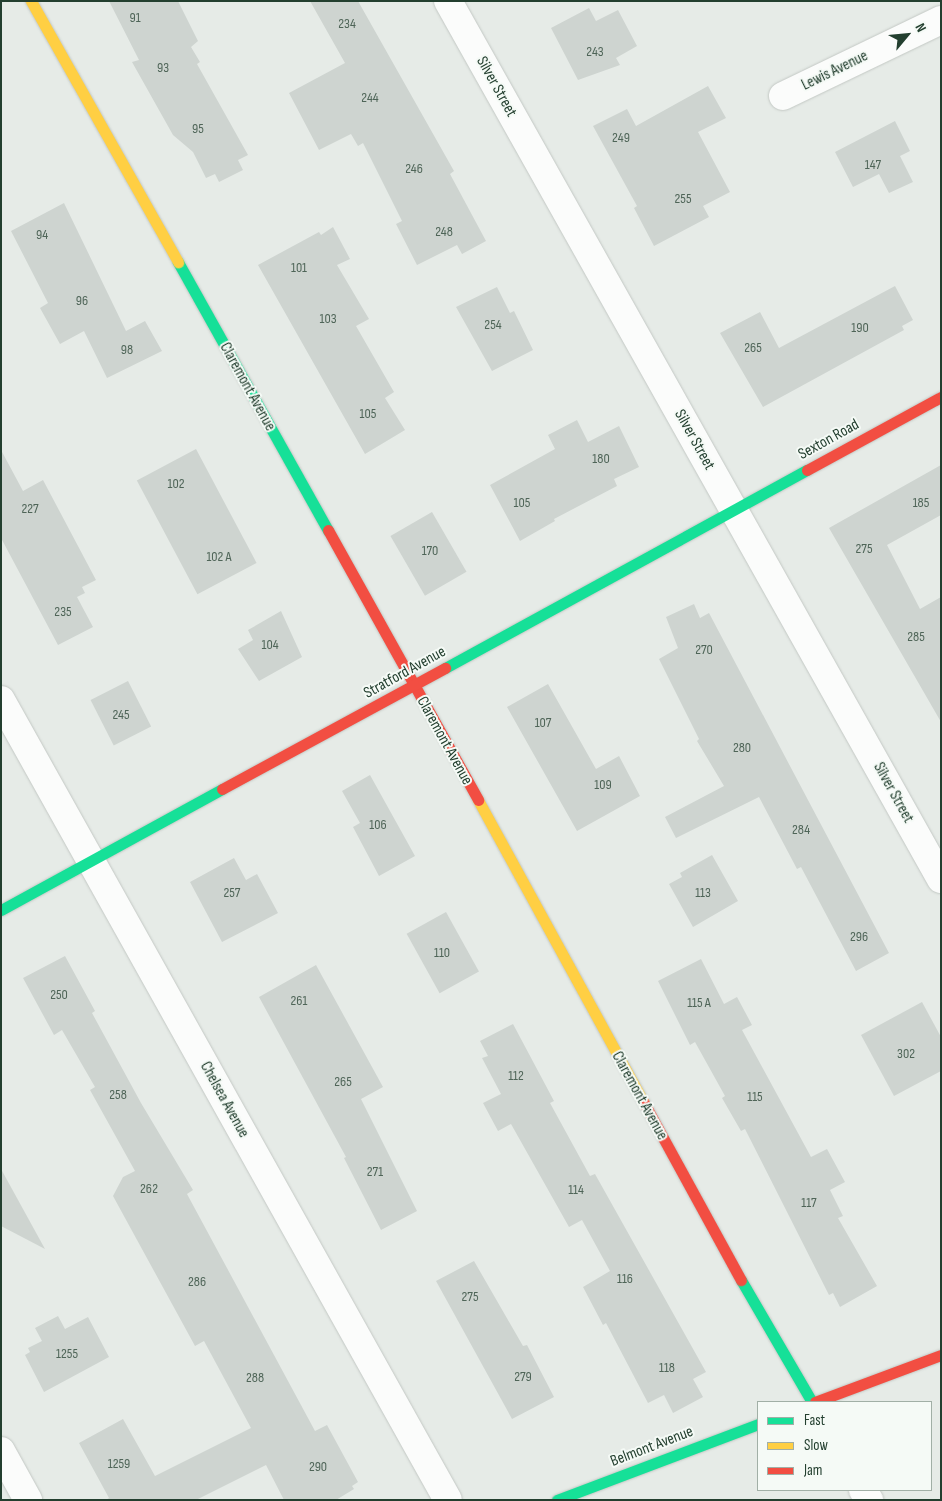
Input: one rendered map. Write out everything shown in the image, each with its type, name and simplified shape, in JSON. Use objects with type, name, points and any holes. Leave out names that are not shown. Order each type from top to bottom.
[{"type":"street","name":"Claremont Avenue","points":[[31,1],[414,686],[786,1363],[812,1401]]},
{"type":"street","name":"Silver Street","points":[[448,1],[941,879]]},
{"type":"street","name":"Lewis Avenue","points":[[783,96],[941,20]]},
{"type":"street","name":"Sexton Road","points":[[734,510],[941,398]]},
{"type":"street","name":"Stratford Avenue","points":[[91,861],[734,510]]},
{"type":"street","name":"Chelsea Avenue","points":[[1,700],[448,1500]]},
{"type":"street","points":[[1,910],[91,861]]},
{"type":"street","points":[[816,1401],[941,1355]]},
{"type":"street","name":"Belmont Avenue","points":[[557,1500],[757,1424]]},
{"type":"street","points":[[1,1452],[28,1500]]},
{"type":"building","points":[[109,1],[178,1],[198,41],[191,47],[200,62],[197,64],[248,155],[238,160],[243,170],[219,182],[215,174],[206,178],[193,152],[173,135],[132,62],[139,60]]},
{"type":"building","points":[[310,1],[358,1],[454,171],[450,174],[486,241],[462,254],[457,245],[417,265],[396,224],[402,221],[363,143],[358,146],[351,134],[319,150],[289,93],[345,63]]},
{"type":"building","points":[[589,8],[596,21],[618,10],[637,46],[616,58],[620,65],[578,80],[551,28]]},
{"type":"building","points":[[708,86],[726,118],[698,132],[730,192],[703,206],[709,217],[654,246],[634,208],[637,206],[593,126],[627,109],[636,126]]},
{"type":"building","points":[[895,121],[910,151],[900,156],[913,182],[889,193],[879,174],[853,187],[835,152]]},
{"type":"building","points":[[64,203],[126,331],[145,321],[162,351],[107,378],[84,331],[60,344],[40,308],[48,303],[11,231]]},
{"type":"building","points":[[333,227],[350,259],[337,265],[369,319],[356,326],[394,392],[385,398],[405,430],[365,454],[258,265],[319,232],[321,235]]},
{"type":"building","points":[[895,286],[913,320],[902,326],[904,330],[763,407],[720,333],[760,312],[779,348]]},
{"type":"building","points":[[497,287],[510,313],[514,311],[533,350],[492,371],[456,307]]},
{"type":"building","points":[[577,420],[588,442],[619,426],[639,467],[614,479],[617,486],[554,519],[555,521],[520,541],[490,485],[555,449],[548,435]]},
{"type":"building","points":[[196,449],[257,563],[197,594],[137,480]]},
{"type":"building","points":[[1,450],[23,491],[43,480],[96,580],[82,587],[85,593],[77,597],[93,627],[58,645],[1,538]]},
{"type":"building","points":[[941,465],[941,515],[887,545],[920,609],[941,597],[941,722],[829,528]]},
{"type":"building","points":[[432,512],[466,572],[425,596],[390,536]]},
{"type":"building","points":[[694,604],[700,618],[709,613],[889,953],[856,971],[801,867],[797,869],[759,797],[676,838],[665,817],[724,786],[697,741],[699,739],[659,659],[678,648],[666,617]]},
{"type":"building","points":[[281,611],[302,657],[259,681],[238,649],[253,640],[248,630]]},
{"type":"building","points":[[128,681],[151,726],[114,746],[91,700]]},
{"type":"building","points":[[548,684],[596,769],[619,756],[640,796],[577,831],[507,707]]},
{"type":"building","points":[[370,775],[415,856],[379,876],[353,827],[360,823],[342,791]]},
{"type":"building","points":[[712,855],[738,901],[693,927],[669,884],[682,877],[680,873]]},
{"type":"building","points":[[234,858],[246,880],[257,874],[278,913],[222,942],[190,882]]},
{"type":"building","points":[[446,912],[479,971],[440,993],[407,934]]},
{"type":"building","points":[[65,956],[95,1011],[92,1013],[141,1103],[193,1190],[187,1194],[315,1431],[327,1425],[358,1482],[352,1486],[354,1489],[336,1500],[284,1500],[266,1465],[196,1500],[106,1500],[109,1498],[79,1443],[123,1419],[155,1476],[251,1428],[204,1341],[195,1346],[113,1196],[123,1177],[135,1171],[90,1090],[95,1087],[62,1030],[54,1035],[23,978]]},
{"type":"building","points":[[701,959],[724,1004],[737,997],[752,1025],[742,1030],[811,1157],[827,1149],[845,1182],[830,1190],[843,1216],[838,1218],[877,1286],[840,1307],[833,1293],[829,1295],[745,1129],[741,1131],[722,1098],[725,1096],[695,1042],[690,1045],[658,981]]},
{"type":"building","points":[[316,965],[383,1087],[361,1099],[417,1211],[381,1230],[344,1158],[346,1157],[259,997]]},
{"type":"building","points":[[922,1002],[941,1037],[941,1071],[894,1096],[861,1035]]},
{"type":"building","points":[[513,1024],[554,1101],[550,1103],[590,1176],[595,1174],[706,1372],[693,1379],[703,1397],[673,1413],[664,1395],[648,1403],[606,1323],[603,1325],[583,1287],[610,1271],[582,1220],[569,1227],[511,1124],[498,1131],[483,1103],[501,1094],[482,1058],[488,1056],[480,1041]]},
{"type":"building","points":[[1,1169],[45,1249],[1,1226]]},
{"type":"building","points":[[474,1261],[523,1346],[527,1345],[554,1397],[512,1419],[436,1281]]},
{"type":"building","points":[[58,1316],[65,1329],[88,1317],[109,1357],[44,1392],[25,1355],[30,1352],[28,1348],[42,1341],[35,1328]]},
{"type":"traffic: fast","points":[[178,262],[328,530]]},
{"type":"traffic: fast","points":[[445,668],[807,470]]},
{"type":"traffic: fast","points":[[1,910],[222,789]]},
{"type":"traffic: fast","points":[[741,1280],[811,1401]]},
{"type":"traffic: fast","points":[[557,1500],[757,1424]]},
{"type":"traffic: slow","points":[[31,1],[178,262]]},
{"type":"traffic: slow","points":[[478,800],[644,1103]]},
{"type":"traffic: jam","points":[[807,470],[941,397]]},
{"type":"traffic: jam","points":[[328,530],[478,800]]},
{"type":"traffic: jam","points":[[222,789],[445,668]]},
{"type":"traffic: jam","points":[[644,1103],[741,1280]]},
{"type":"traffic: jam","points":[[818,1401],[941,1355]]}]
